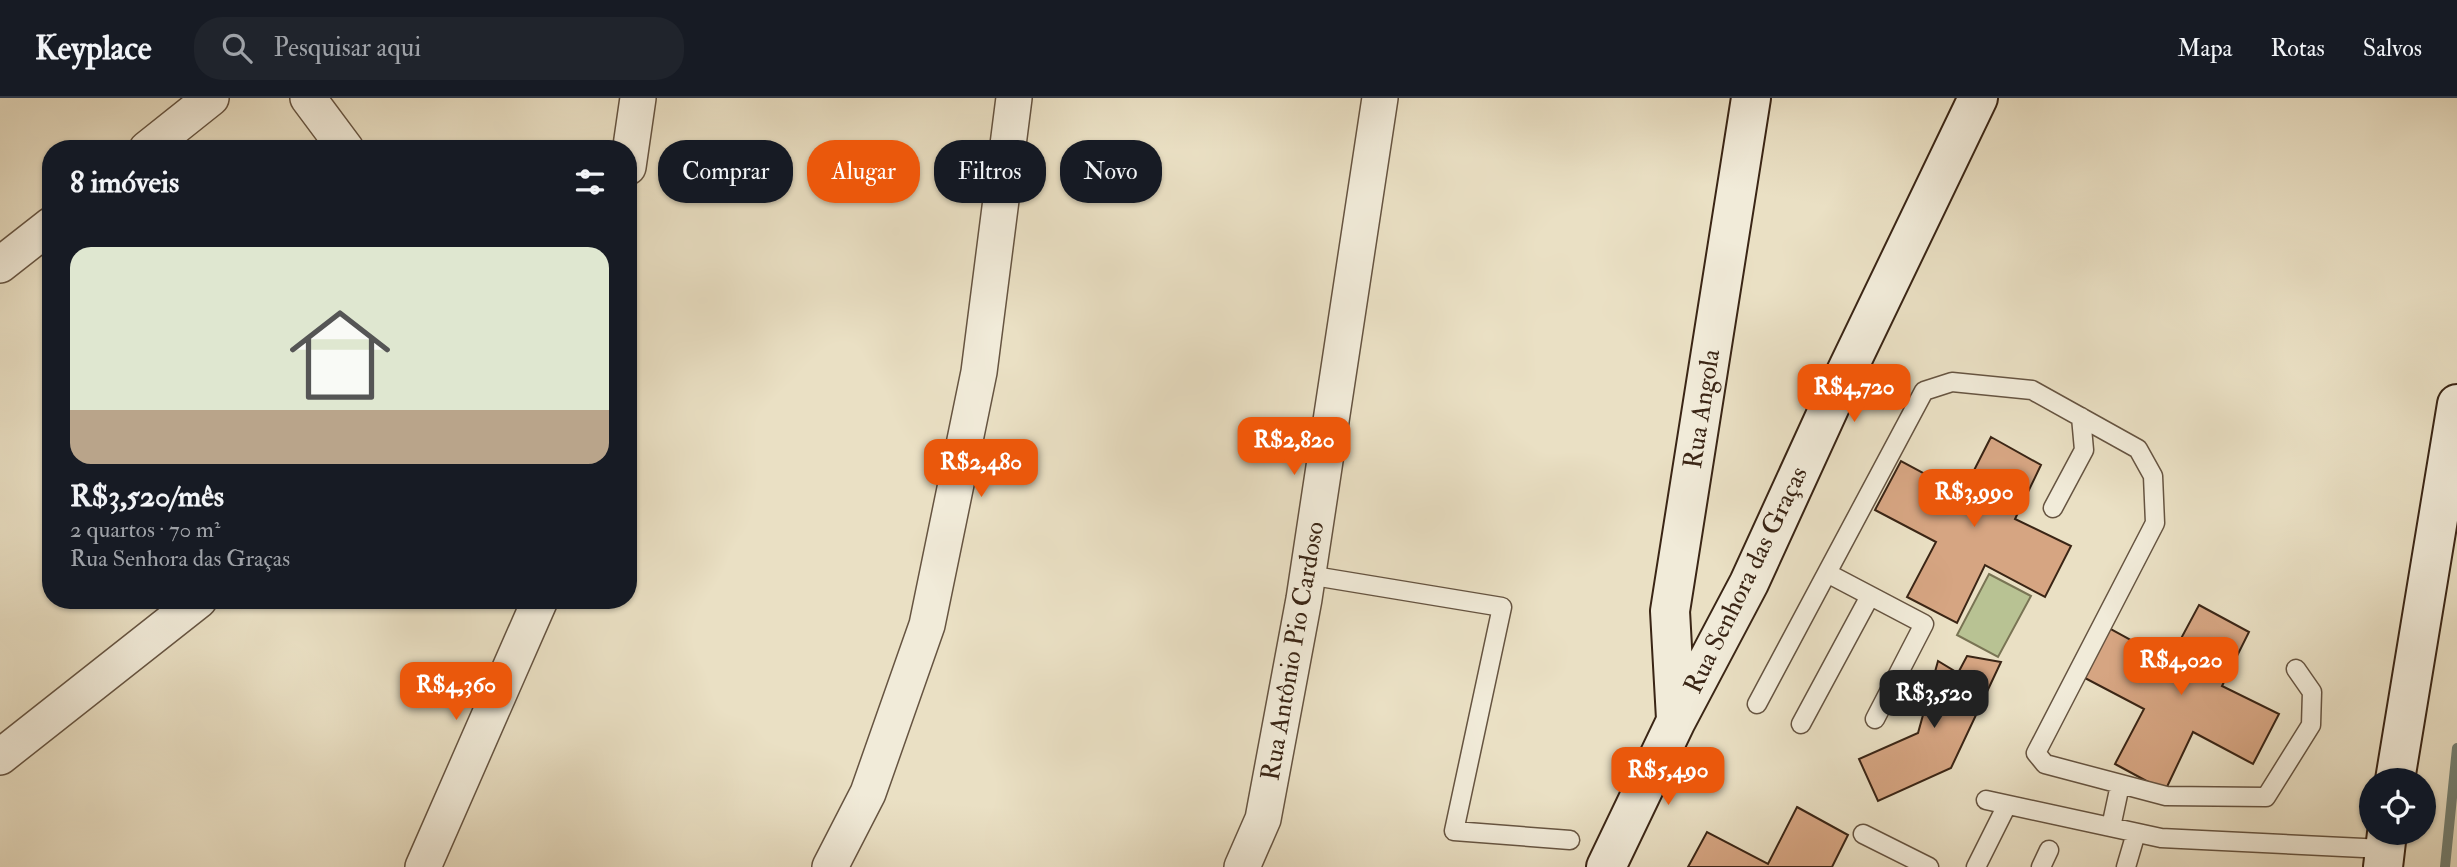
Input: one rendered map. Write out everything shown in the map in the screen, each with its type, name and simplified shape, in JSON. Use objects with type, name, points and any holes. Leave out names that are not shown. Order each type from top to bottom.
[{"type":"street","points":[[158,140],[211,98]]},
{"type":"street","points":[[309,98],[339,140]]},
{"type":"street","points":[[632,140],[638,98]]},
{"type":"street","points":[[830,867],[868,793],[927,625],[979,372],[1014,98]]},
{"type":"street","name":"Rua Antônio Pio Cardoso","points":[[1242,867],[1263,819],[1308,575],[1380,98]]},
{"type":"street","name":"Rua Angola","points":[[1676,721],[1670,611],[1751,98]]},
{"type":"street","name":"Rua Senhora das Graças","points":[[1606,867],[1676,721],[1749,583],[1835,395],[1978,98]]},
{"type":"street","points":[[0,265],[42,232]]},
{"type":"street","points":[[2397,768],[2457,404]]},
{"type":"street","points":[[0,757],[188,609]]},
{"type":"street","points":[[423,867],[536,609]]},
{"type":"lane","points":[[1757,704],[1924,391],[1952,382],[2032,390],[2138,449],[2153,476],[2155,523],[2036,753],[2045,764],[2166,796],[2266,797],[2312,725],[2312,692],[2296,669]]},
{"type":"lane","points":[[2053,508],[2084,450],[2081,417]]},
{"type":"lane","points":[[1827,573],[1924,624],[1875,719]]},
{"type":"lane","points":[[1308,575],[1502,607],[1454,831],[1570,840]]},
{"type":"lane","points":[[1801,724],[1870,596]]},
{"type":"lane","points":[[2111,827],[2119,785]]},
{"type":"lane","points":[[1986,800],[2161,838],[2385,850]]},
{"type":"lane","points":[[1976,867],[2007,805]]},
{"type":"lane","points":[[2126,867],[2136,833]]},
{"type":"lane","points":[[1863,834],[1929,867]]},
{"type":"lane","points":[[2041,867],[2049,850]]},
{"type":"green space","points":[[1989,574],[2031,596],[1998,657],[1957,635]]},
{"type":"building","points":[[1991,437],[2041,465],[2015,519],[2071,546],[2045,597],[1985,565],[1957,623],[1907,597],[1936,542],[1875,510],[1901,461],[1962,494]]},
{"type":"building","points":[[2199,605],[2249,632],[2222,686],[2279,714],[2253,764],[2193,732],[2165,791],[2115,764],[2144,709],[2083,677],[2109,628],[2169,661]]},
{"type":"building","points":[[1967,656],[2001,662],[1951,768],[1878,801],[1859,759],[1918,733],[1938,661],[1958,673]]},
{"type":"building","points":[[1797,807],[1848,835],[1832,867],[1688,867],[1707,832],[1768,864]]},
{"type":"waterway","points":[[2445,867],[2457,748]]}]
